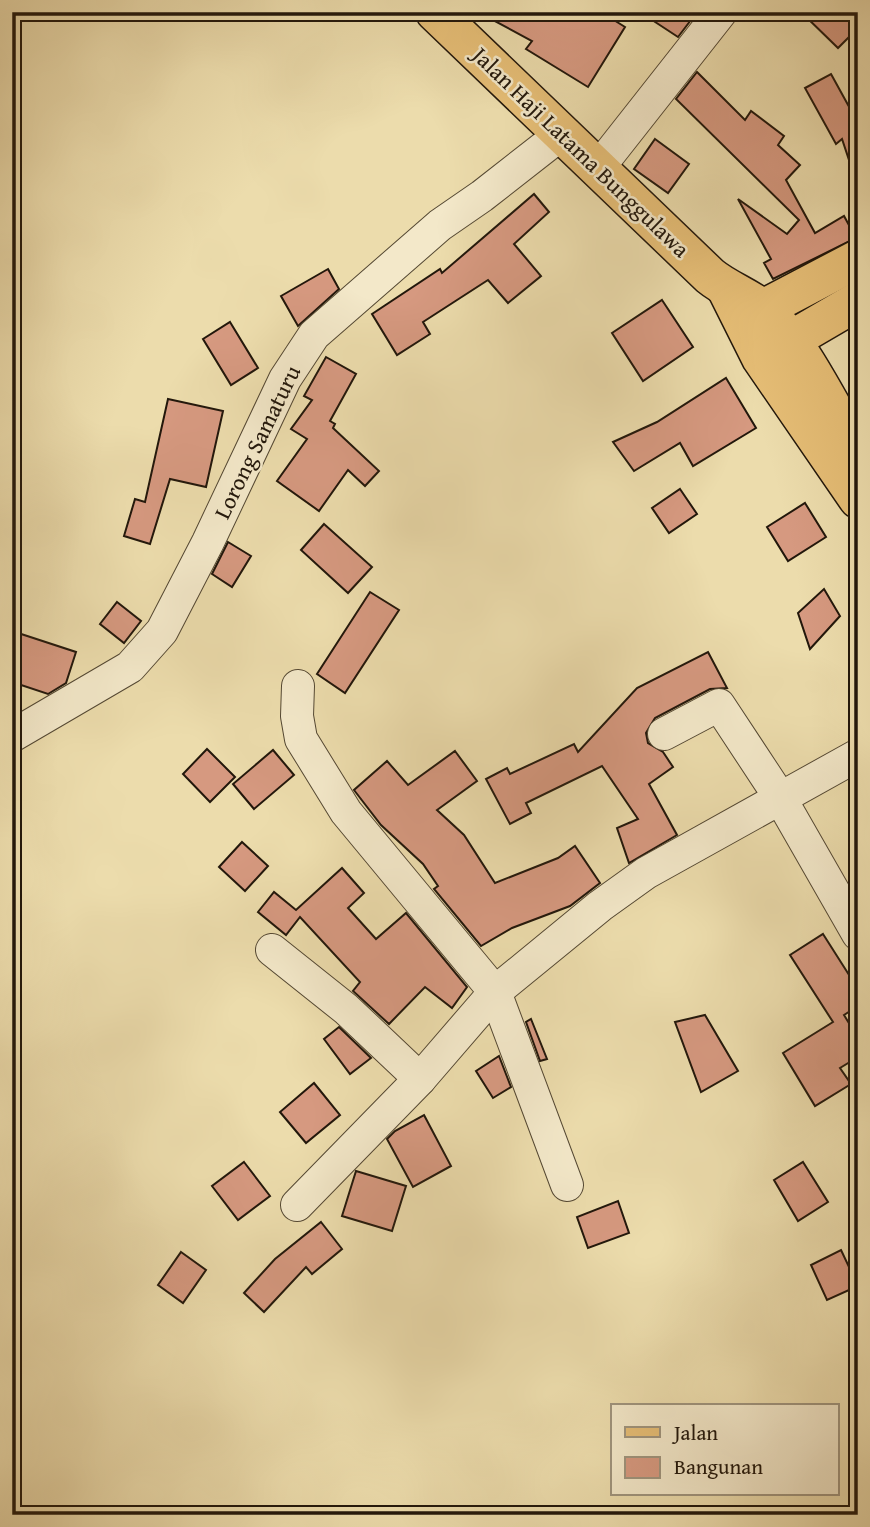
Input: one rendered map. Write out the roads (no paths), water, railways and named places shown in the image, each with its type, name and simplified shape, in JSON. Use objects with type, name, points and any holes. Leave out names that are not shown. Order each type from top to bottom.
[{"type":"main road","name":"Jalan Haji Latama Bunggulawa","points":[[435,12],[560,135],[599,167],[727,290],[765,333]]},
{"type":"main road","points":[[765,333],[858,260]]},
{"type":"main road","points":[[765,333],[858,301]]},
{"type":"main road","points":[[765,333],[858,452]]},
{"type":"main road","points":[[765,333],[858,499]]},
{"type":"street","points":[[599,167],[721,12]]},
{"type":"street","name":"Lorong Samaturu","points":[[12,736],[130,667],[162,631],[208,542],[285,379],[314,335],[440,225],[560,135]]},
{"type":"street","points":[[298,686],[297,716],[301,740],[346,812],[495,992],[568,1185]]},
{"type":"street","points":[[664,734],[719,705],[779,796],[858,934]]},
{"type":"street","points":[[297,1205],[420,1079],[495,992],[646,873],[779,796],[858,755]]},
{"type":"street","points":[[272,950],[346,1009],[420,1079]]}]
